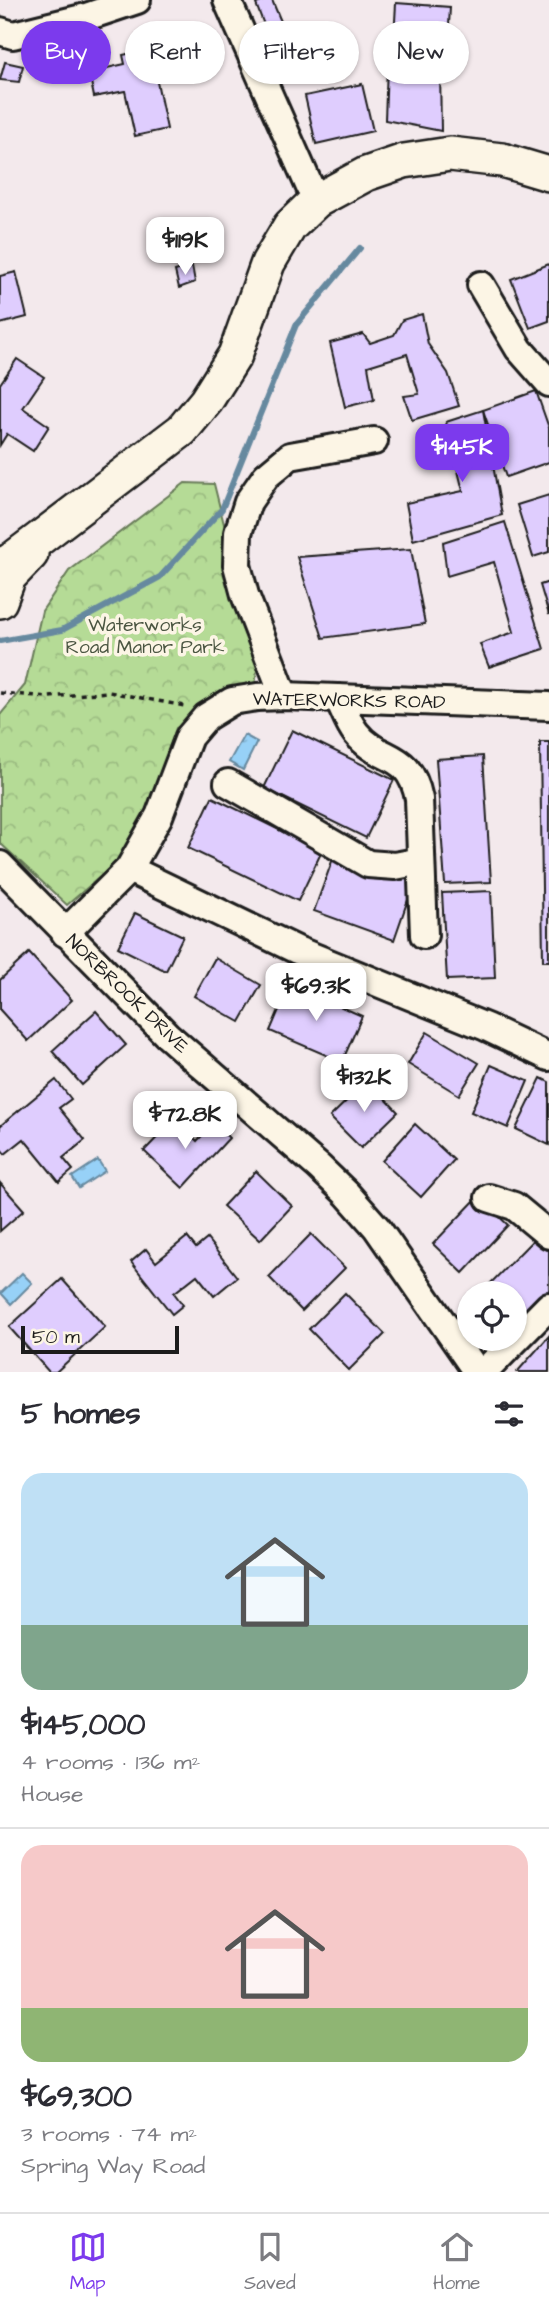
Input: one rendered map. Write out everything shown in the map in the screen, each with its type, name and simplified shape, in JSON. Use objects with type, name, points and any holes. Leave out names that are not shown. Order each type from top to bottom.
[{"type":"main road","points":[[0,565],[10,561],[181,430],[206,401],[235,355],[268,263],[290,226],[316,201],[366,174],[404,160],[450,154],[502,160],[549,174]]},
{"type":"main road","points":[[0,601],[9,577],[61,522]]},
{"type":"street","points":[[0,31],[13,36],[86,17],[137,0]]},
{"type":"street","points":[[227,0],[316,201]]},
{"type":"street","points":[[481,285],[519,349],[549,383]]},
{"type":"street","points":[[284,696],[245,595],[237,565],[238,533],[248,502],[266,476],[290,456],[373,441]]},
{"type":"street","name":"WATERWORKS ROAD","points":[[65,933],[129,869],[159,816],[189,737],[206,717],[232,701],[284,696],[549,706]]},
{"type":"street","points":[[338,698],[356,733],[373,747],[396,758],[416,783],[419,799],[424,935]]},
{"type":"street","points":[[228,783],[368,864],[395,866],[421,861]]},
{"type":"street","name":"NORBROOK DRIVE","points":[[0,865],[166,1035],[347,1194],[377,1228],[477,1372]]},
{"type":"street","points":[[129,869],[297,950],[486,1027],[549,1057]]},
{"type":"street","points":[[489,1198],[514,1206],[549,1235]]},
{"type":"street","points":[[484,1372],[549,1306]]},
{"type":"path","points":[[0,693],[49,697],[109,692],[183,705],[206,717]]},
{"type":"green space","name":"Waterworks Road Manor Park","points":[[185,483],[214,484],[258,661],[254,694],[176,728],[152,801],[123,857],[67,905],[0,843],[0,715],[25,685],[42,611],[69,571]]},
{"type":"water","points":[[244,735],[257,742],[243,770],[229,762]]},
{"type":"water","points":[[98,1160],[105,1171],[79,1188],[72,1177]]},
{"type":"water","points":[[22,1273],[32,1283],[11,1304],[1,1293]]},
{"type":"building","points":[[272,0],[281,21],[263,21],[256,4]]},
{"type":"building","points":[[396,3],[450,7],[449,21],[395,21]]},
{"type":"building","points":[[5,62],[21,66],[19,82],[0,80]]},
{"type":"building","points":[[125,64],[125,84],[157,84],[167,129],[135,136],[125,91],[94,97],[91,84],[111,84],[111,67]]},
{"type":"building","points":[[362,84],[373,131],[316,144],[305,96]]},
{"type":"building","points":[[386,84],[440,84],[441,131],[385,120]]},
{"type":"building","points":[[549,264],[549,321],[530,328],[511,279]]},
{"type":"building","points":[[192,266],[195,282],[179,288],[175,271]]},
{"type":"building","points":[[16,272],[27,317],[0,324],[0,276]]},
{"type":"building","points":[[422,314],[428,344],[448,373],[459,406],[412,420],[404,396],[419,394],[407,354],[368,366],[374,400],[345,407],[330,343],[363,334],[370,343],[394,335],[402,320]]},
{"type":"building","points":[[17,359],[44,377],[23,408],[49,426],[33,451],[7,434],[0,445],[0,384]]},
{"type":"building","points":[[536,391],[549,428],[549,462],[506,477],[483,410]]},
{"type":"building","points":[[483,410],[502,515],[413,540],[406,503],[463,491],[446,422]]},
{"type":"building","points":[[549,495],[549,552],[533,557],[517,505]]},
{"type":"building","points":[[505,522],[544,649],[489,667],[480,644],[514,632],[494,562],[447,576],[443,542]]},
{"type":"building","points":[[411,549],[425,624],[323,638],[297,557]]},
{"type":"building","points":[[549,582],[549,615],[540,585]]},
{"type":"building","points":[[292,730],[394,780],[366,838],[264,788]]},
{"type":"building","points":[[540,742],[549,742],[549,961],[543,961]]},
{"type":"building","points":[[483,756],[491,882],[445,884],[436,759]]},
{"type":"building","points":[[212,797],[322,851],[298,901],[188,848]]},
{"type":"building","points":[[335,853],[414,882],[394,940],[314,911]]},
{"type":"building","points":[[491,891],[495,978],[447,980],[442,893]]},
{"type":"building","points":[[135,913],[183,936],[166,971],[118,947]]},
{"type":"building","points":[[29,953],[72,1000],[28,1041],[0,1010],[0,980]]},
{"type":"building","points":[[215,958],[261,985],[240,1022],[194,996]]},
{"type":"building","points":[[290,984],[362,1016],[342,1062],[270,1031]]},
{"type":"building","points":[[96,1011],[126,1045],[82,1085],[52,1051]]},
{"type":"building","points":[[427,1032],[479,1063],[459,1095],[408,1064]]},
{"type":"building","points":[[491,1065],[528,1081],[508,1128],[471,1112]]},
{"type":"building","points":[[541,1078],[549,1082],[549,1145],[516,1129]]},
{"type":"building","points":[[56,1080],[71,1099],[59,1108],[85,1140],[63,1158],[73,1170],[59,1182],[24,1139],[5,1154],[0,1148],[0,1126]]},
{"type":"building","points":[[368,1080],[398,1112],[361,1148],[330,1117]]},
{"type":"building","points":[[175,1119],[197,1141],[214,1123],[229,1138],[183,1188],[144,1151]]},
{"type":"building","points":[[415,1124],[454,1160],[421,1197],[382,1161]]},
{"type":"building","points":[[256,1171],[292,1206],[260,1240],[223,1206]]},
{"type":"building","points":[[0,1183],[24,1210],[0,1231]]},
{"type":"building","points":[[478,1197],[508,1225],[463,1273],[433,1244]]},
{"type":"building","points":[[311,1234],[345,1268],[302,1311],[269,1277]]},
{"type":"building","points":[[537,1236],[549,1247],[549,1291],[527,1313],[527,1281],[493,1281]]},
{"type":"building","points":[[187,1237],[196,1248],[207,1239],[237,1277],[214,1296],[197,1275],[174,1293],[183,1305],[172,1314],[131,1262],[146,1249],[156,1262]]},
{"type":"building","points":[[62,1279],[105,1327],[56,1372],[49,1372],[9,1327]]},
{"type":"building","points":[[345,1293],[385,1334],[349,1370],[309,1329]]},
{"type":"building","points":[[549,1336],[549,1372],[517,1372]]},
{"type":"waterway","points":[[0,641],[62,630],[160,577],[222,509],[296,325],[360,248]]}]
